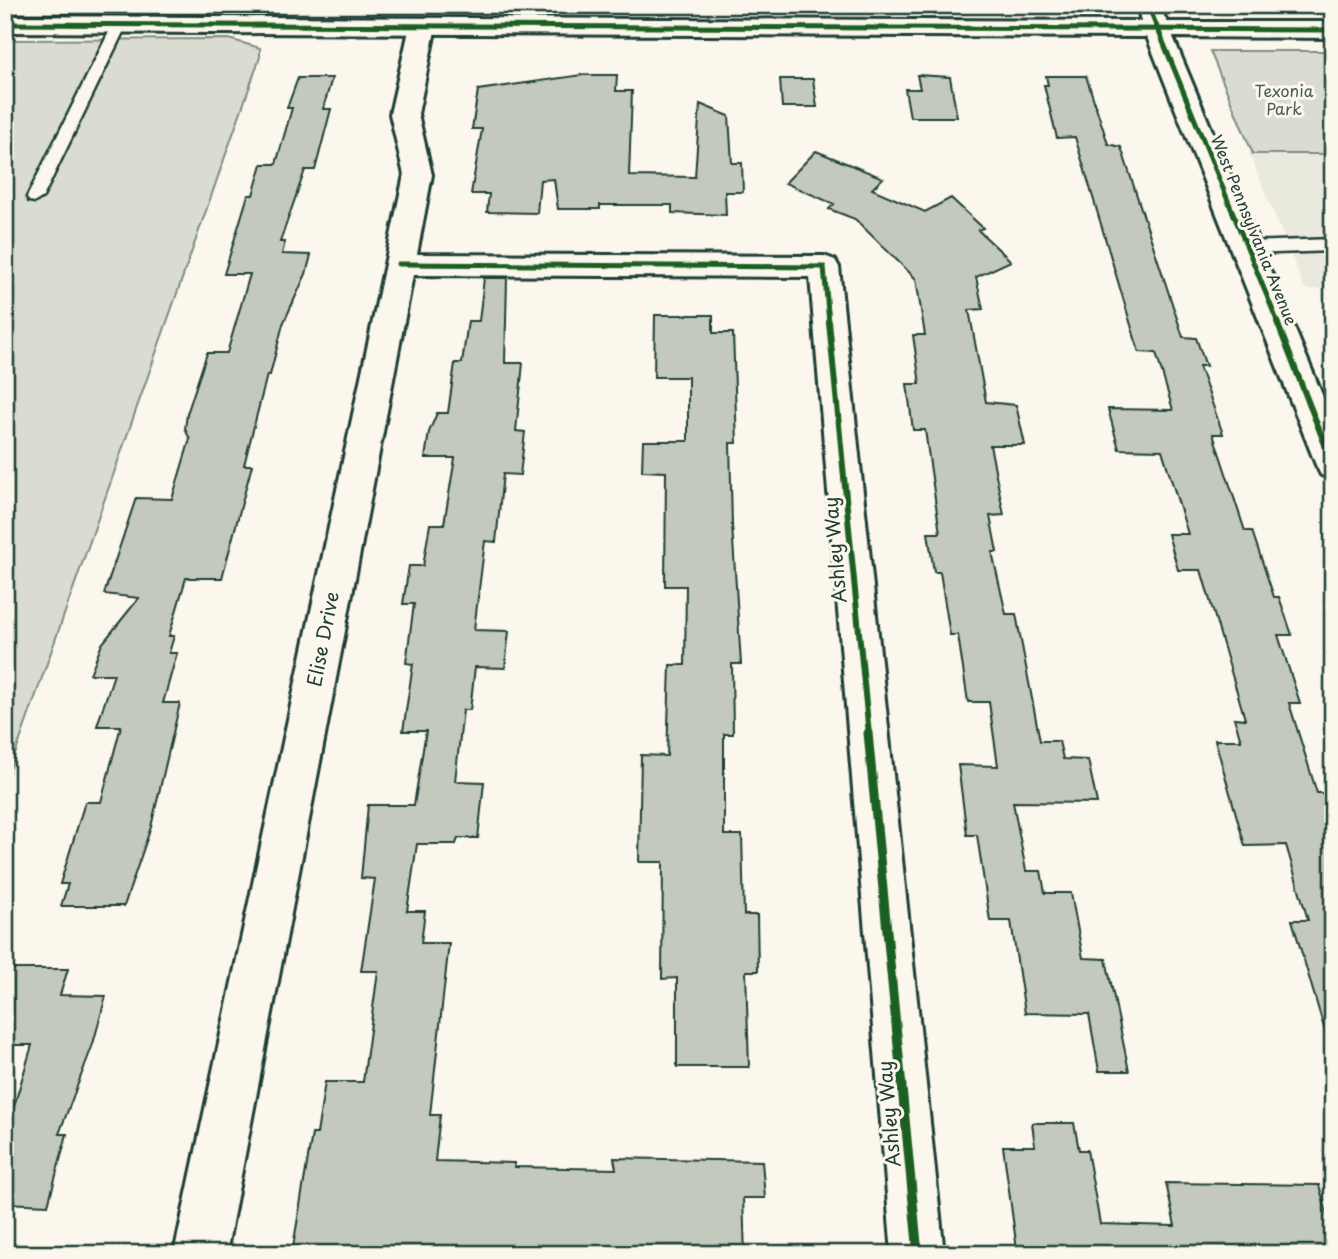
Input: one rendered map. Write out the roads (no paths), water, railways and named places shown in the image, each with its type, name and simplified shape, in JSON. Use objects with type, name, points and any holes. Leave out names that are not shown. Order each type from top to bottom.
[{"type":"street","points":[[5,24],[423,26],[1152,17],[1333,30]]},
{"type":"street","name":"West Pennsylvania Avenue","points":[[1152,17],[1325,424],[1333,465]]},
{"type":"street","name":"Elise Drive","points":[[200,1254],[418,175],[417,160],[404,114],[404,101],[423,26]]},
{"type":"street","name":"Ashley Way","points":[[398,264],[824,267],[918,1254]]},
{"type":"lane","points":[[35,197],[120,24]]},
{"type":"lane","points":[[1248,248],[1333,245]]},
{"type":"park label","name":"Texonia Park","points":[[1284,100]]}]
